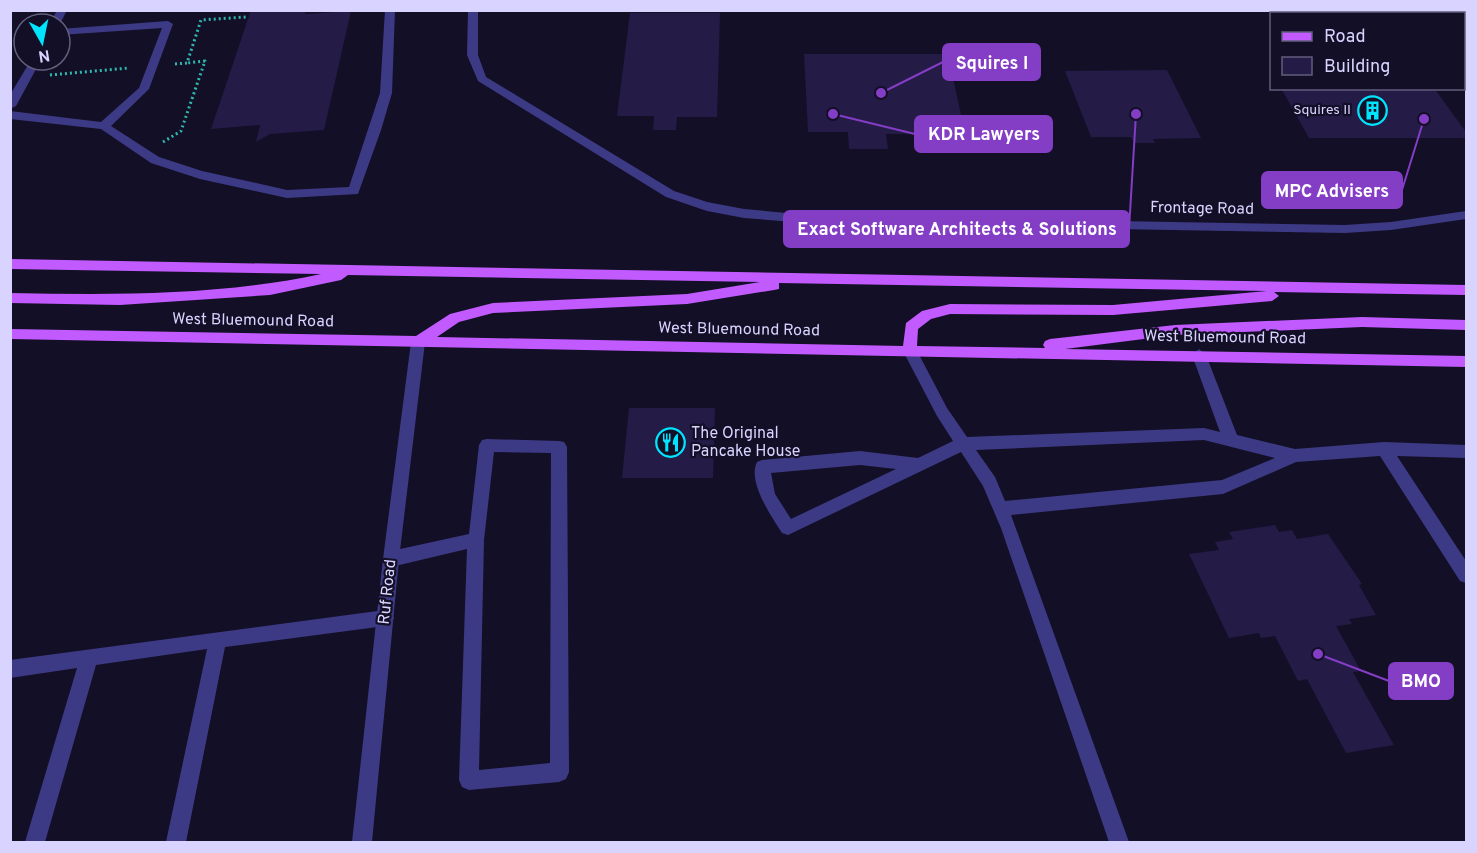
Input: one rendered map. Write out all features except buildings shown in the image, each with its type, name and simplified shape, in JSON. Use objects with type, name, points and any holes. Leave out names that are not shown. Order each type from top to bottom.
[{"type":"main road","points":[[10,264],[1467,290]]},
{"type":"main road","points":[[10,298],[120,300],[270,290],[367,269]]},
{"type":"main road","points":[[418,342],[455,318],[493,308],[687,299],[812,278]]},
{"type":"main road","points":[[910,351],[911,327],[927,315],[951,309],[1113,310],[1350,289]]},
{"type":"main road","points":[[994,352],[1175,330],[1362,322],[1467,325]]},
{"type":"main road","name":"West Bluemound Road","points":[[10,334],[1199,355],[1467,362]]},
{"type":"street","points":[[10,115],[104,126],[147,152],[155,160],[200,174],[288,194],[354,191],[386,94],[390,53],[387,34],[390,10]]},
{"type":"street","name":"Frontage Road","points":[[473,10],[471,50],[475,69],[482,79],[592,147],[680,198],[701,206],[763,218],[1345,229],[1391,226],[1467,215]]},
{"type":"street","points":[[72,31],[168,24],[144,89],[104,126]]},
{"type":"street","points":[[10,106],[29,72]]},
{"type":"street","name":"Ruf Road","points":[[362,843],[391,559],[418,342]]},
{"type":"street","points":[[910,351],[942,412],[989,482],[1119,843]]},
{"type":"street","points":[[1199,355],[1231,440]]},
{"type":"street","points":[[920,465],[860,458],[762,467],[768,496],[788,528],[920,465],[963,444],[1204,434],[1295,456],[1384,449],[1467,451]]},
{"type":"street","points":[[486,445],[559,447],[560,772],[469,780],[476,540],[486,445]]},
{"type":"street","points":[[1384,449],[1467,575]]},
{"type":"street","points":[[1000,509],[1223,487],[1295,456]]},
{"type":"street","points":[[391,559],[476,540]]},
{"type":"street","points":[[10,669],[385,618]]},
{"type":"street","points":[[176,843],[218,639]]},
{"type":"street","points":[[35,843],[89,658]]},
{"type":"path","points":[[147,152],[181,131],[205,61],[187,63]]},
{"type":"place","name":"Squires I","points":[[881,93]]},
{"type":"place","name":"Squires II","points":[[1372,110]]},
{"type":"place","name":"KDR Lawyers","points":[[833,114]]},
{"type":"place","name":"Exact Software Architects & Solutions","points":[[1136,114]]},
{"type":"place","name":"MPC Advisers","points":[[1424,119]]},
{"type":"place","name":"The Original Pancake House","points":[[670,443]]},
{"type":"place","name":"BMO","points":[[1318,654]]}]
